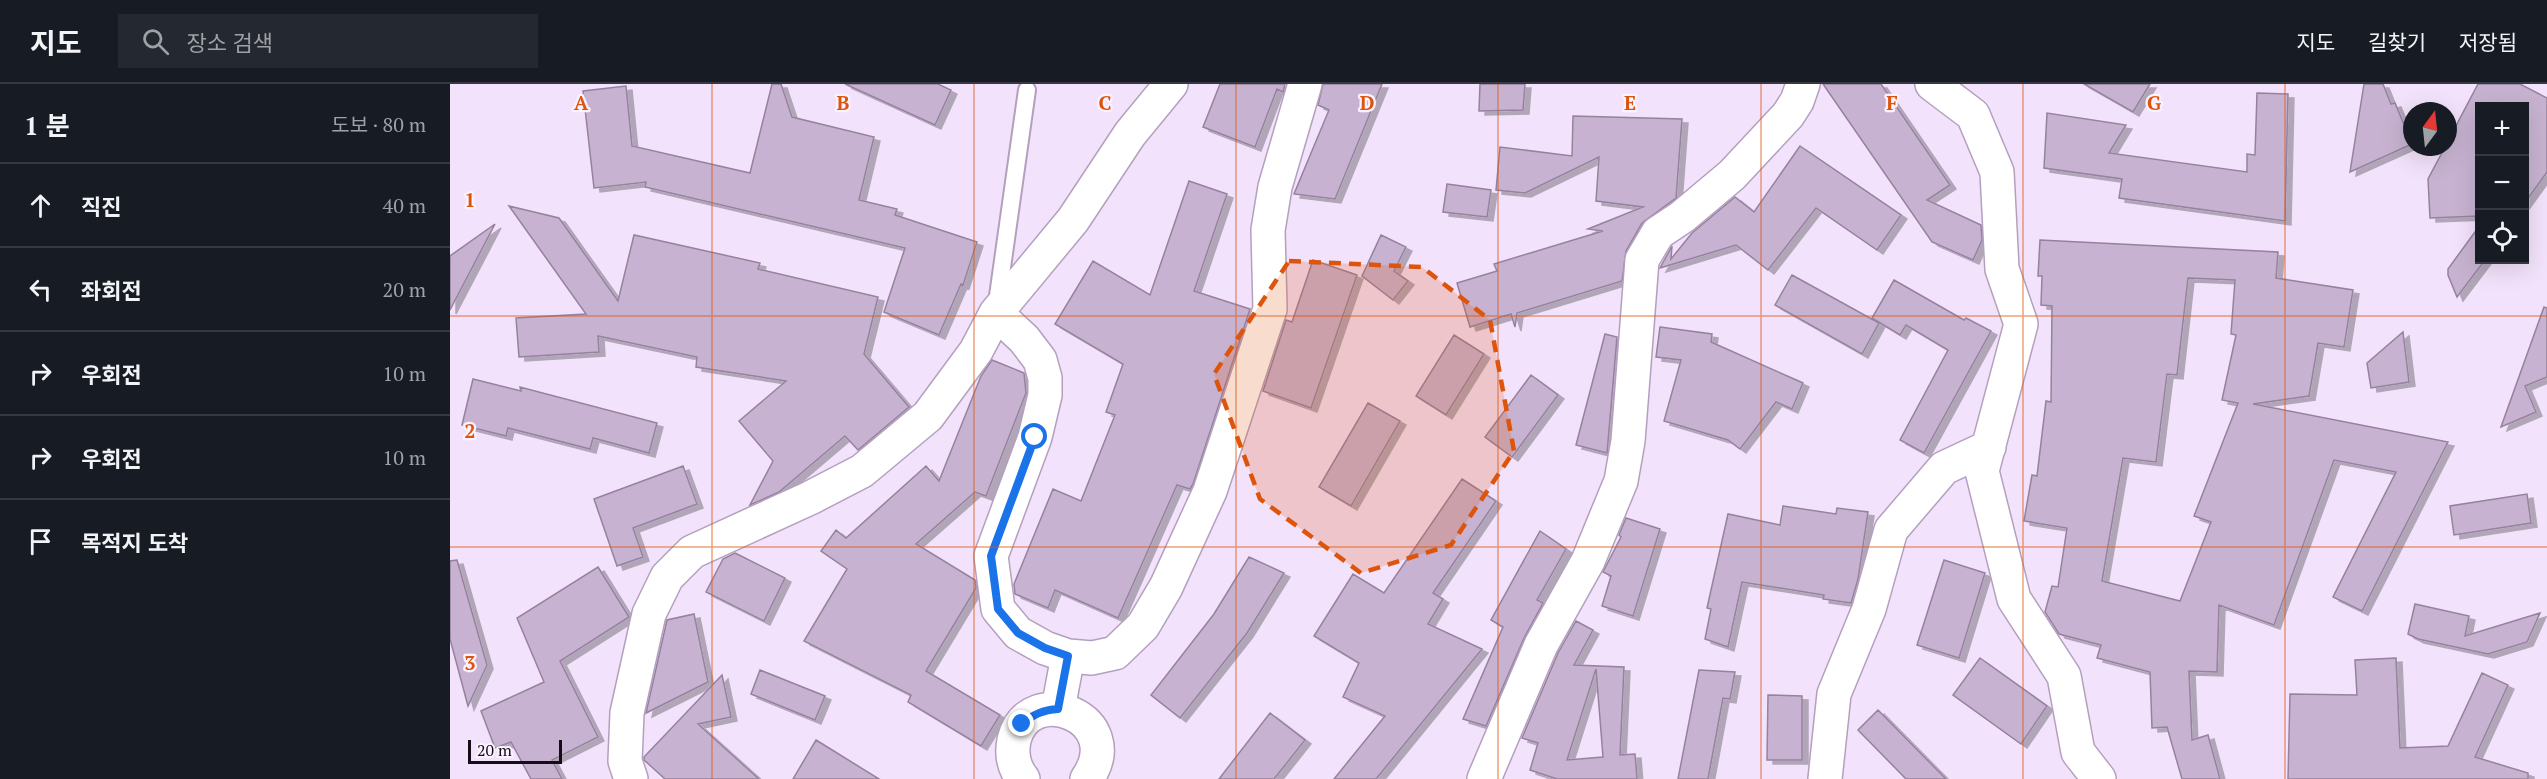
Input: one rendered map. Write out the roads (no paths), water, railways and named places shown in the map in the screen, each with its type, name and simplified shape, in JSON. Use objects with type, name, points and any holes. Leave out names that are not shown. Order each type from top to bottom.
[{"type":"street","points":[[631,779],[625,761],[627,713],[649,614],[667,577],[692,552],[810,498],[862,471],[928,416],[976,351],[996,313],[1073,220],[1130,134],[1172,84]]},
{"type":"street","points":[[996,313],[1024,339],[1040,360],[1045,378],[1045,394],[1035,437],[991,556],[998,609],[1018,633],[1045,648],[1068,656],[1092,658],[1115,653],[1143,626],[1166,587],[1210,491],[1270,309],[1268,230],[1275,187],[1305,84]]},
{"type":"street","points":[[1484,779],[1541,645],[1588,561],[1621,481],[1628,441],[1642,260],[1658,233],[1682,217],[1732,175],[1788,115],[1797,101],[1803,84]]},
{"type":"street","points":[[1932,84],[1973,115],[1997,172],[2002,269],[2021,324],[1982,471],[2014,599],[2064,676],[2078,752],[2098,779]]},
{"type":"street","points":[[1825,779],[1834,694],[1869,609],[1891,530],[1944,468],[1989,447]]},
{"type":"street","points":[[1058,709],[1068,656]]},
{"type":"street","points":[[1023,779],[1014,761],[1012,748],[1016,735],[1022,724],[1032,716],[1045,710],[1058,709],[1071,712],[1082,719],[1091,729],[1096,741],[1097,754],[1094,767],[1087,779]]},
{"type":"lane","points":[[996,313],[1027,90]]}]
